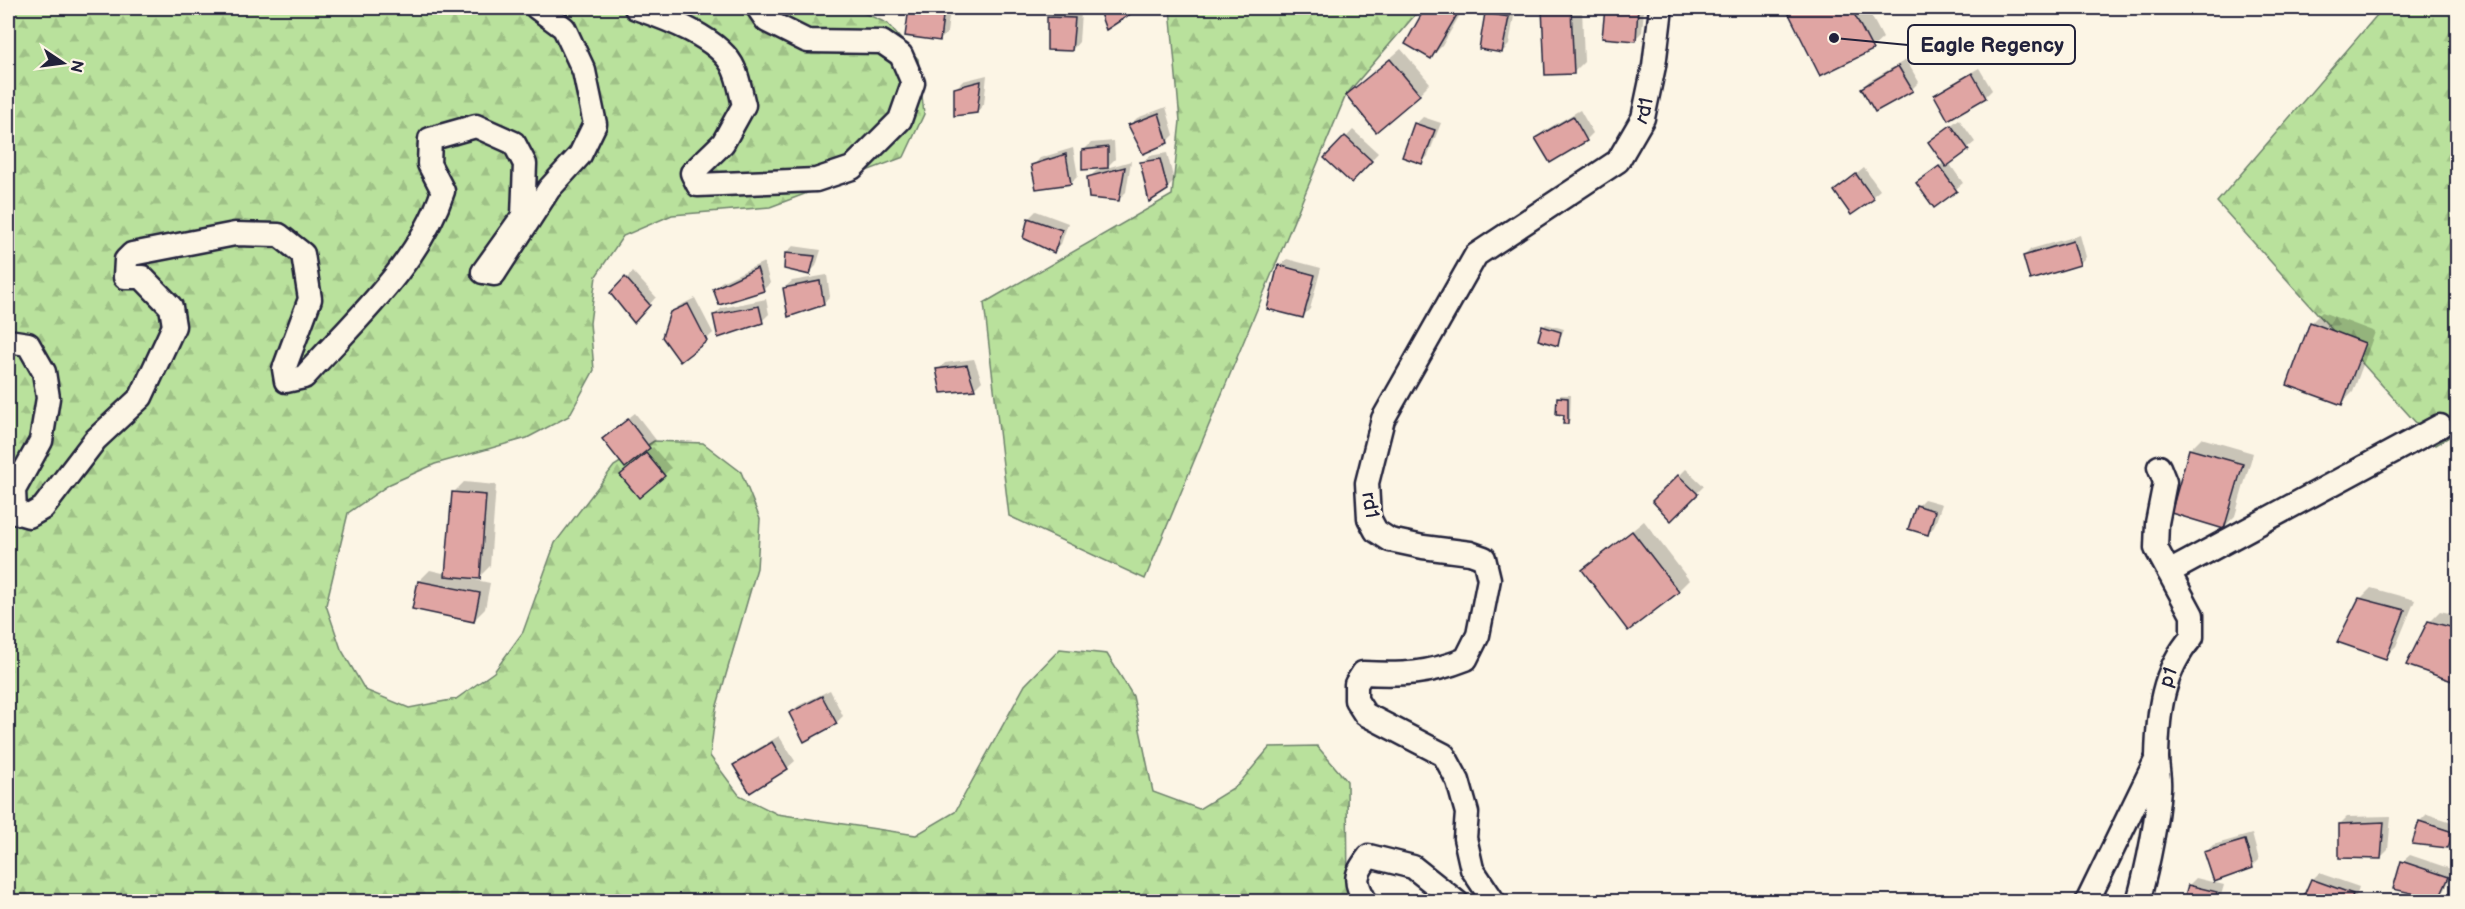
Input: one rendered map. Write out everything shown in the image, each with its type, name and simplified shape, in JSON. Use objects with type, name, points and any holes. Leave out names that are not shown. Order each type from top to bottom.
[{"type":"street","points":[[8,340],[28,344],[44,372],[48,398],[41,441],[14,490],[15,512],[29,516],[43,508],[95,440],[141,397],[174,326],[171,307],[157,291],[142,277],[124,277],[126,260],[132,254],[235,234],[279,236],[303,254],[310,299],[284,369],[286,381],[304,377],[399,271],[436,213],[443,191],[429,164],[430,139],[476,126],[514,143],[525,164],[523,216],[483,272],[494,274],[549,189],[580,155],[595,123],[584,71],[564,28],[537,8]]},
{"type":"street","points":[[636,8],[677,22],[715,46],[734,67],[744,105],[723,143],[692,173],[698,185],[816,180],[852,168],[900,120],[913,83],[901,55],[882,42],[807,41],[767,21],[758,8]]},
{"type":"street","name":"rd1","points":[[1494,902],[1472,869],[1466,838],[1467,813],[1458,781],[1444,755],[1365,714],[1356,700],[1356,684],[1363,673],[1397,675],[1437,670],[1466,659],[1478,635],[1489,579],[1484,558],[1470,553],[1390,540],[1376,531],[1370,518],[1366,483],[1383,419],[1476,255],[1618,161],[1643,118],[1654,66],[1661,8]]},
{"type":"street","points":[[2169,572],[2439,426]]},
{"type":"street","name":"p1","points":[[2138,902],[2160,786],[2157,757],[2162,695],[2168,674],[2179,651],[2192,637],[2192,615],[2156,548],[2157,523],[2165,482],[2159,467]]},
{"type":"street","points":[[2087,902],[2157,757]]},
{"type":"street","points":[[1366,902],[1357,886],[1357,872],[1369,856],[1413,867],[1458,902]]},
{"type":"green space","points":[[8,8],[852,8],[887,23],[918,59],[924,114],[904,157],[770,207],[672,215],[623,236],[596,276],[590,323],[594,370],[569,416],[527,438],[435,464],[390,484],[348,513],[326,605],[341,649],[365,690],[409,708],[456,699],[494,672],[523,632],[555,543],[614,466],[654,441],[703,443],[741,472],[760,519],[757,568],[716,709],[710,756],[739,795],[777,814],[916,835],[955,812],[1025,685],[1060,649],[1107,654],[1133,696],[1153,792],[1199,809],[1238,785],[1270,747],[1317,746],[1347,781],[1348,901],[8,901]]},
{"type":"green space","points":[[1170,8],[1421,8],[1346,95],[1145,579],[1009,516],[984,303],[1172,195],[1180,121]]},
{"type":"green space","points":[[2383,8],[2457,8],[2457,432],[2436,445],[2217,202]]},
{"type":"building","points":[[909,8],[944,8],[940,41],[905,36]]},
{"type":"building","points":[[1098,8],[1133,8],[1135,11],[1106,30]]},
{"type":"building","points":[[1425,8],[1461,8],[1431,59],[1405,44]]},
{"type":"building","points":[[1542,8],[1571,8],[1574,74],[1545,75]]},
{"type":"building","points":[[1605,8],[1638,8],[1636,41],[1602,38]]},
{"type":"building","points":[[1786,8],[1851,8],[1873,50],[1820,76]]},
{"type":"building","points":[[1485,13],[1509,17],[1502,53],[1479,49]]},
{"type":"building","points":[[1047,17],[1075,18],[1072,51],[1047,50]]},
{"type":"building","points":[[1390,59],[1420,95],[1376,132],[1346,95]]},
{"type":"building","points":[[1898,66],[1913,91],[1875,112],[1861,88]]},
{"type":"building","points":[[1972,73],[1986,98],[1948,120],[1934,95]]},
{"type":"building","points":[[981,81],[977,113],[954,116],[954,88]]},
{"type":"building","points":[[1159,113],[1168,143],[1143,154],[1128,125]]},
{"type":"building","points":[[1573,116],[1587,141],[1550,163],[1535,138]]},
{"type":"building","points":[[1414,123],[1435,130],[1422,164],[1402,157]]},
{"type":"building","points":[[1951,125],[1969,150],[1946,167],[1928,142]]},
{"type":"building","points":[[1345,136],[1372,161],[1351,183],[1324,158]]},
{"type":"building","points":[[1108,147],[1108,168],[1082,170],[1082,150]]},
{"type":"building","points":[[1066,154],[1071,184],[1036,189],[1031,165]]},
{"type":"building","points":[[1160,159],[1168,190],[1149,202],[1140,162]]},
{"type":"building","points":[[1939,166],[1957,191],[1934,208],[1916,183]]},
{"type":"building","points":[[1125,167],[1119,201],[1089,198],[1087,177]]},
{"type":"building","points":[[1856,174],[1874,199],[1851,215],[1834,191]]},
{"type":"building","points":[[1028,218],[1062,230],[1054,253],[1023,238]]},
{"type":"building","points":[[2073,241],[2080,265],[2030,280],[2023,256]]},
{"type":"building","points":[[785,253],[815,256],[810,275],[784,269]]},
{"type":"building","points":[[1278,265],[1315,275],[1303,318],[1267,309]]},
{"type":"building","points":[[757,268],[764,291],[719,305],[713,289]]},
{"type":"building","points":[[625,277],[650,305],[634,323],[610,293]]},
{"type":"building","points":[[820,281],[824,305],[788,317],[783,288]]},
{"type":"building","points":[[688,304],[707,341],[680,362],[662,337],[670,312]]},
{"type":"building","points":[[759,306],[763,323],[718,338],[713,315]]},
{"type":"building","points":[[2310,322],[2365,343],[2342,405],[2287,385]]},
{"type":"building","points":[[1542,326],[1561,332],[1558,346],[1538,340]]},
{"type":"building","points":[[967,365],[975,390],[941,393],[936,369]]},
{"type":"building","points":[[1557,397],[1568,398],[1568,424],[1563,424],[1564,415],[1556,414]]},
{"type":"building","points":[[628,419],[650,448],[625,468],[602,439]]},
{"type":"building","points":[[2189,449],[2243,464],[2224,529],[2171,513]]},
{"type":"building","points":[[646,453],[665,476],[639,498],[620,475]]},
{"type":"building","points":[[1678,475],[1698,494],[1671,521],[1652,501]]},
{"type":"building","points":[[452,492],[486,495],[480,579],[445,576]]},
{"type":"building","points":[[1916,505],[1935,511],[1928,535],[1908,529]]},
{"type":"building","points":[[1632,531],[1679,592],[1628,631],[1582,570]]},
{"type":"building","points":[[418,581],[480,593],[474,622],[412,609]]},
{"type":"building","points":[[2359,598],[2405,610],[2386,659],[2337,642]]},
{"type":"building","points":[[2428,621],[2458,629],[2458,675],[2455,682],[2406,665]]},
{"type":"building","points":[[822,696],[837,724],[804,742],[789,713]]},
{"type":"building","points":[[772,742],[788,769],[750,793],[733,765]]},
{"type":"building","points":[[2419,821],[2453,832],[2448,848],[2412,844]]},
{"type":"building","points":[[2384,822],[2381,859],[2339,858],[2339,824]]},
{"type":"building","points":[[2245,840],[2253,868],[2214,882],[2204,852]]},
{"type":"building","points":[[2401,861],[2449,877],[2439,899],[2393,889]]},
{"type":"building","points":[[2311,879],[2353,894],[2350,902],[2301,902]]},
{"type":"building","points":[[2188,885],[2217,892],[2215,902],[2183,902]]},
{"type":"place","name":"Eagle Regency","points":[[1834,38]]}]
